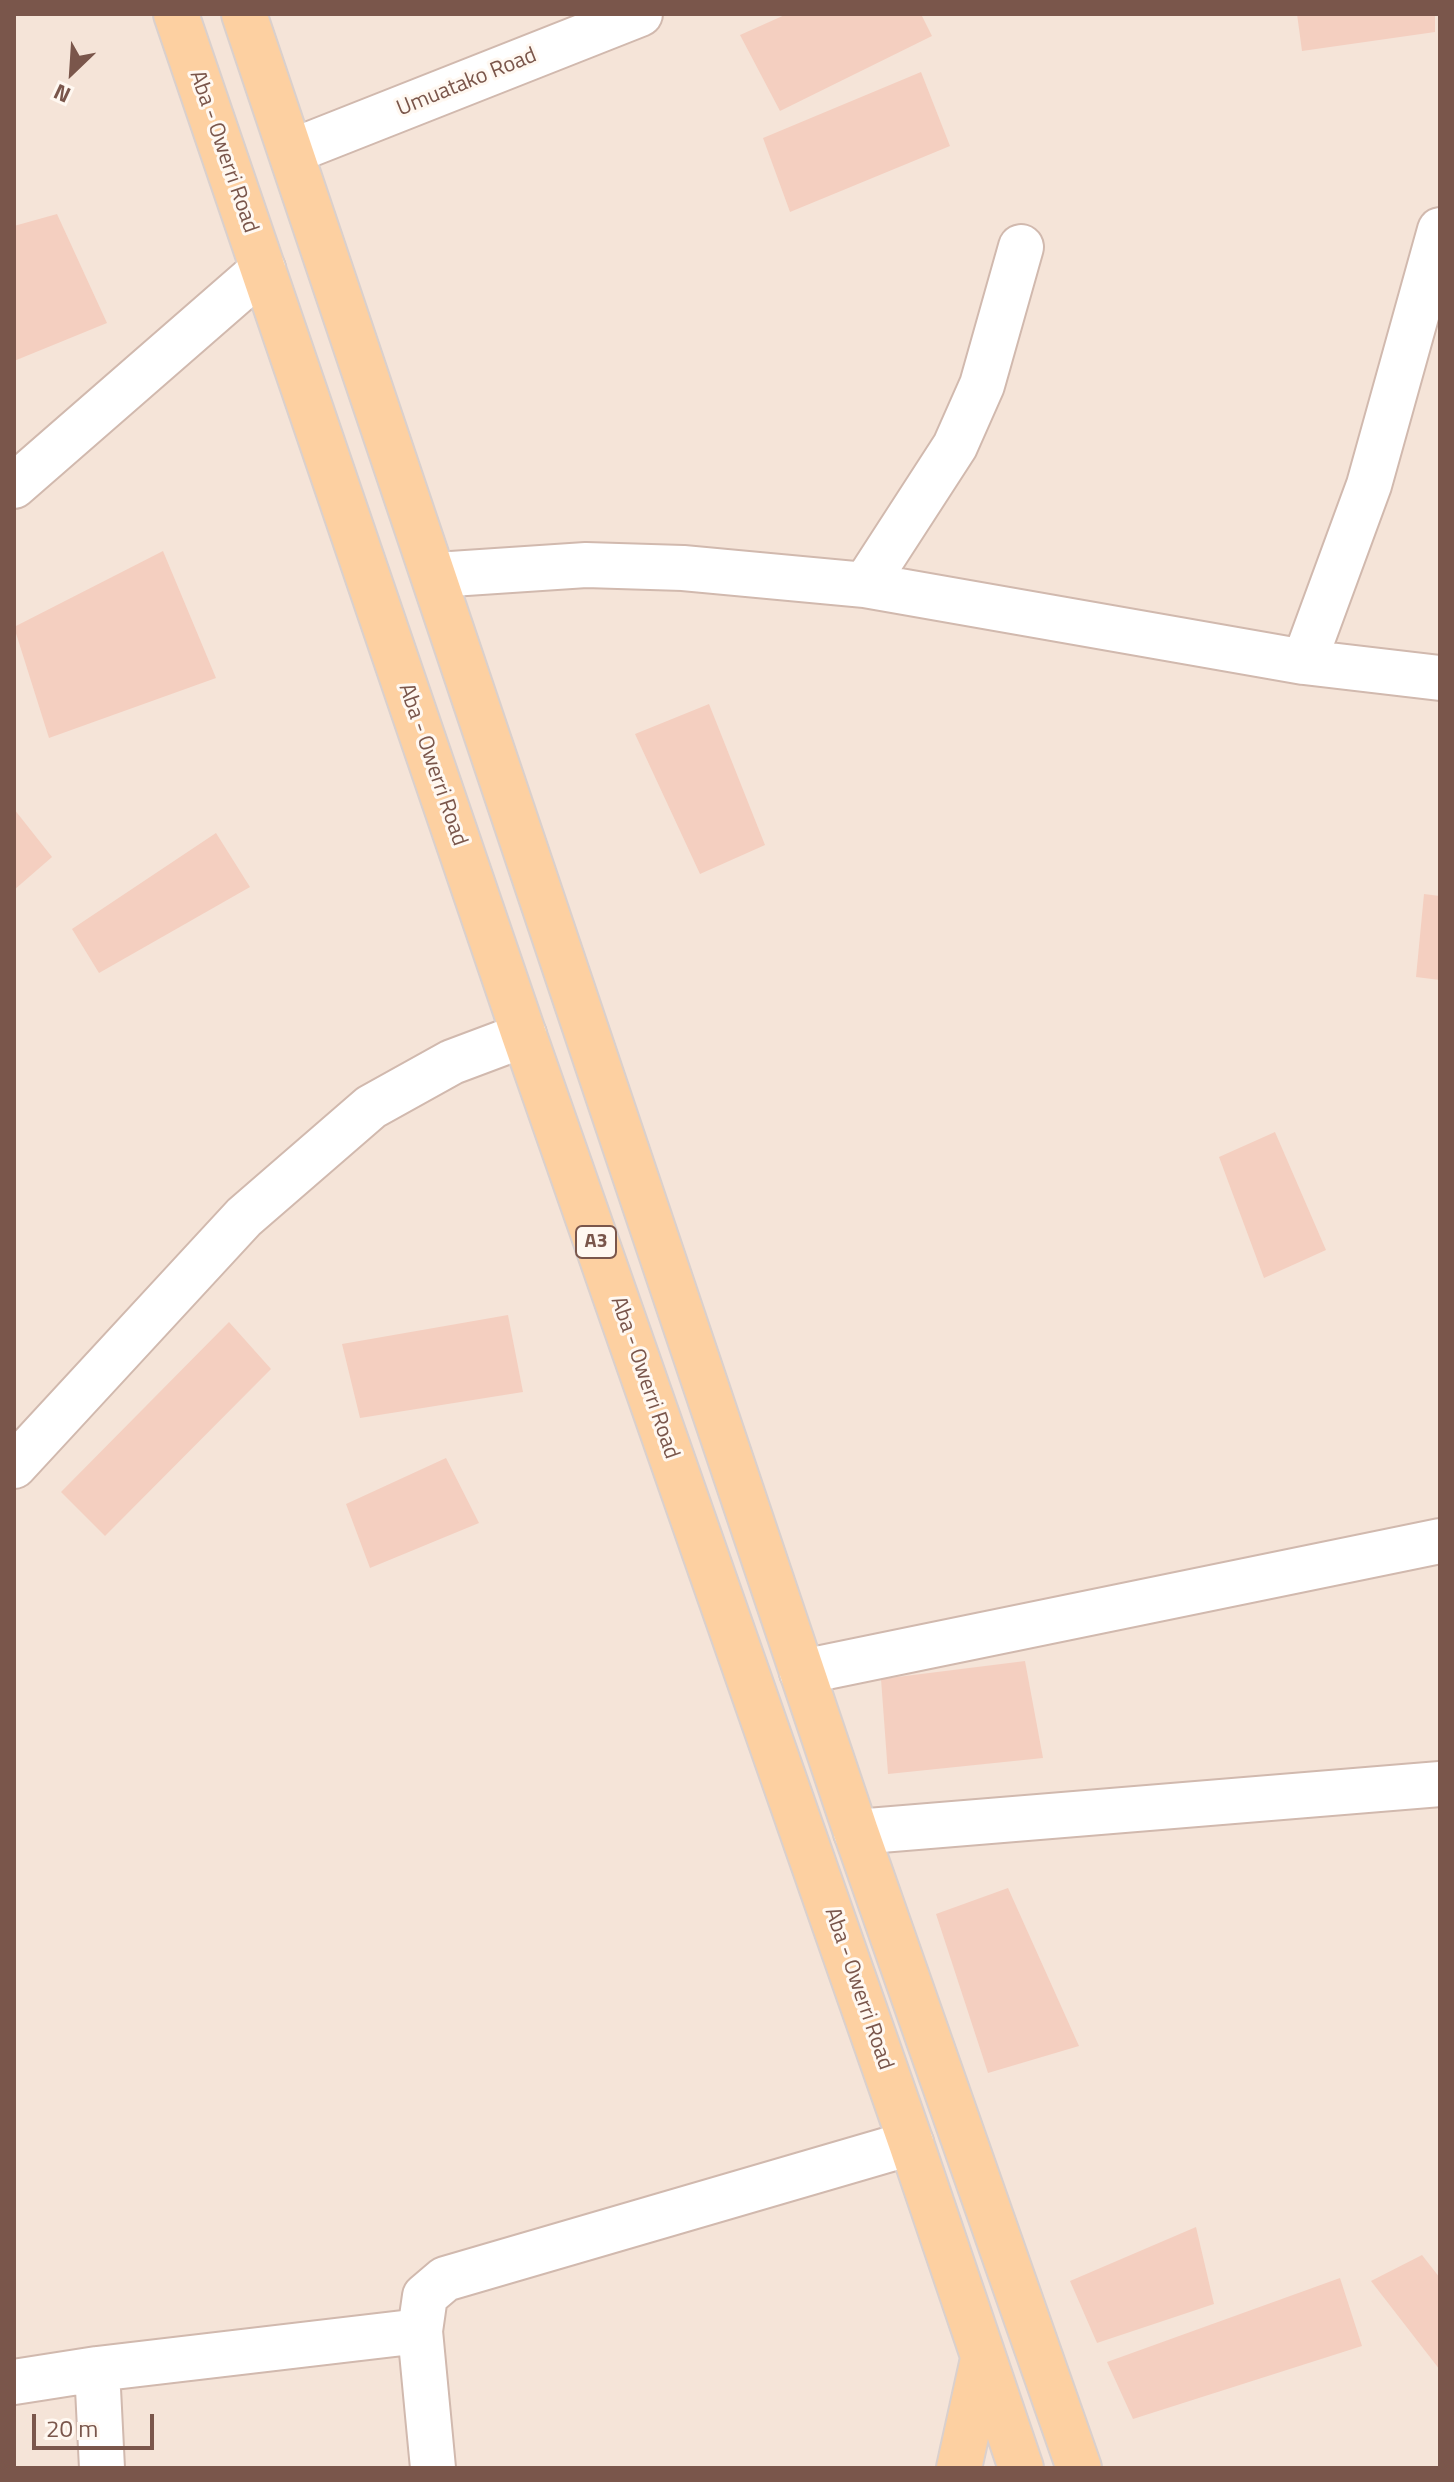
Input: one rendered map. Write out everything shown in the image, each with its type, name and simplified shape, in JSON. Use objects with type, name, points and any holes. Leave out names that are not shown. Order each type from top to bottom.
[{"type":"main road","name":"Aba - Owerri Road","points":[[176,14],[524,1035],[911,2143],[1021,2468]]},
{"type":"main road","points":[[244,14],[436,575],[856,1832],[1079,2468]]},
{"type":"main road","points":[[959,2468],[984,2356]]},
{"type":"street","name":"Umuatako Road","points":[[293,151],[640,14]]},
{"type":"street","points":[[1304,662],[1369,485],[1440,230]]},
{"type":"street","points":[[865,585],[955,446],[982,385],[1021,247]]},
{"type":"street","points":[[14,486],[263,269]]},
{"type":"street","points":[[436,575],[586,565],[683,568],[865,585],[1304,662],[1440,678]]},
{"type":"street","points":[[14,1466],[244,1217],[371,1107],[452,1062],[524,1035]]},
{"type":"street","points":[[802,1672],[1440,1541]]},
{"type":"street","points":[[856,1832],[1440,1784]]},
{"type":"street","points":[[433,2468],[420,2331],[425,2296],[445,2279],[911,2143]]},
{"type":"street","points":[[14,2382],[97,2369],[420,2331]]},
{"type":"street","points":[[97,2369],[102,2468]]},
{"type":"shaded area","points":[[14,14],[1440,14],[1440,2468],[14,2468]]},
{"type":"building","points":[[787,14],[921,14],[932,36],[780,111],[740,35]]},
{"type":"building","points":[[1297,14],[1435,14],[1435,32],[1302,51]]},
{"type":"building","points":[[921,72],[950,146],[790,212],[763,138]]},
{"type":"building","points":[[57,214],[107,323],[14,361],[14,226]]},
{"type":"building","points":[[163,551],[216,678],[49,738],[14,627]]},
{"type":"building","points":[[709,704],[765,845],[700,874],[635,734]]},
{"type":"building","points":[[14,809],[52,857],[14,890]]},
{"type":"building","points":[[216,833],[250,887],[99,973],[72,929]]},
{"type":"building","points":[[1424,894],[1440,896],[1440,980],[1416,977]]},
{"type":"building","points":[[1275,1132],[1326,1250],[1264,1278],[1219,1157]]},
{"type":"building","points":[[508,1315],[523,1392],[360,1418],[342,1344]]},
{"type":"building","points":[[229,1322],[271,1369],[105,1536],[61,1492]]},
{"type":"building","points":[[446,1458],[479,1523],[370,1568],[346,1504]]},
{"type":"building","points":[[1025,1661],[1043,1758],[888,1774],[881,1679]]},
{"type":"building","points":[[1008,1888],[1079,2046],[988,2073],[936,1914]]},
{"type":"building","points":[[1196,2227],[1214,2304],[1097,2343],[1070,2281]]},
{"type":"building","points":[[1422,2255],[1440,2278],[1440,2370],[1371,2281]]},
{"type":"building","points":[[1340,2278],[1362,2346],[1133,2419],[1107,2362]]}]
